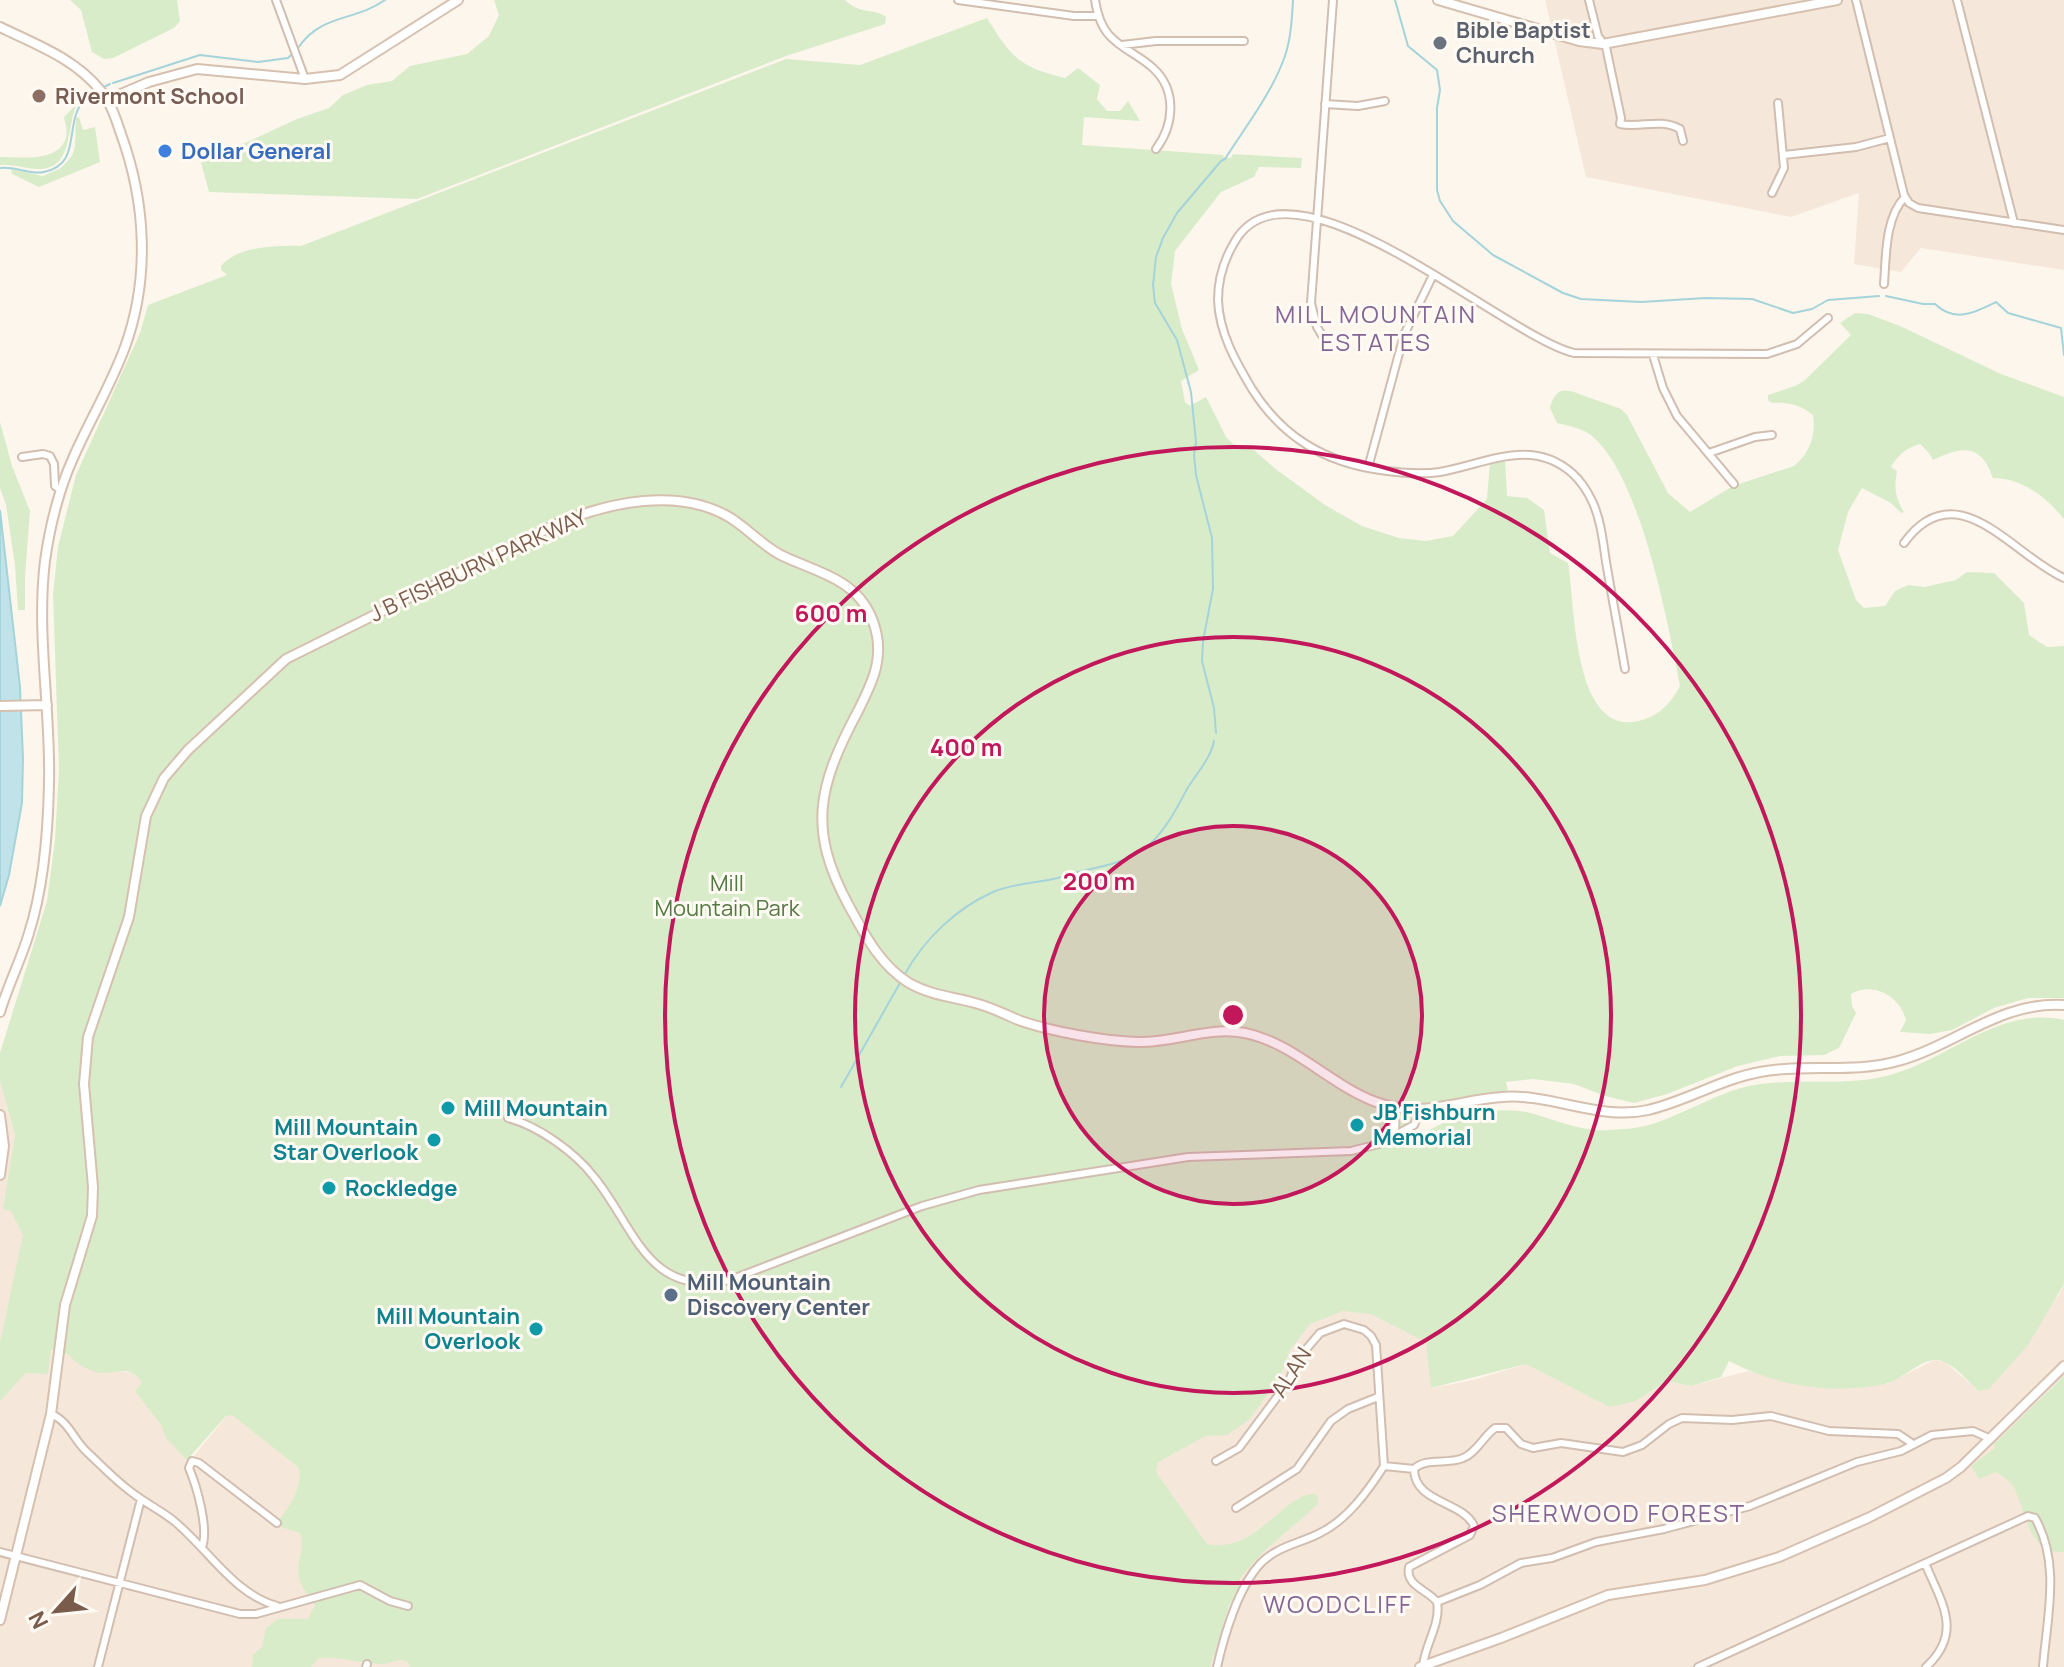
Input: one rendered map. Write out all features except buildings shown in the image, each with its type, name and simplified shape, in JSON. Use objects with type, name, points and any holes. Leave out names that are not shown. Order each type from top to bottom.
[{"type":"street","points":[[276,0],[305,79]]},
{"type":"street","points":[[107,100],[149,82],[197,69],[305,79],[331,78],[350,71],[458,0]]},
{"type":"street","points":[[958,0],[1074,16],[1098,16]]},
{"type":"street","points":[[1095,0],[1098,16],[1108,34],[1155,69],[1168,90],[1170,118],[1166,135],[1156,149]]},
{"type":"street","points":[[1329,347],[1317,327],[1311,303],[1333,0]]},
{"type":"street","points":[[1438,0],[1579,41],[1603,44],[1837,0]]},
{"type":"street","points":[[1589,0],[1606,47],[1620,124],[1668,124],[1680,129],[1683,141]]},
{"type":"street","points":[[1856,0],[1905,197],[1918,208],[2064,230]]},
{"type":"street","points":[[1957,0],[2014,223]]},
{"type":"street","points":[[0,27],[67,60],[92,81],[107,100],[138,190],[142,239],[140,285],[125,347],[72,459],[50,535],[43,583],[49,785],[42,874],[29,936],[0,1012]]},
{"type":"street","points":[[1122,45],[1156,41],[1244,41]]},
{"type":"street","points":[[1325,104],[1358,106],[1385,101]]},
{"type":"street","points":[[1772,193],[1782,176],[1784,155],[1778,103]]},
{"type":"street","points":[[1784,155],[1856,147],[1890,138]]},
{"type":"street","points":[[1884,284],[1889,236],[1898,206],[1905,197]]},
{"type":"street","points":[[1625,669],[1597,512],[1579,480],[1561,465],[1540,456],[1520,453],[1423,474],[1368,468],[1340,461],[1300,442],[1272,418],[1236,362],[1226,340],[1218,301],[1221,274],[1231,248],[1247,225],[1262,216],[1279,212],[1317,218],[1364,236],[1544,342],[1564,351],[1589,355],[1757,355],[1778,352],[1797,344],[1828,318]]},
{"type":"street","points":[[1368,468],[1404,335],[1433,275]]},
{"type":"street","points":[[1653,355],[1669,403],[1686,429],[1734,484]]},
{"type":"street","points":[[1709,453],[1755,437],[1772,435]]},
{"type":"street","points":[[22,457],[50,456],[54,464],[55,486],[61,490]]},
{"type":"street","name":"J B FISHBURN PARKWAY","points":[[0,1620],[51,1414],[65,1305],[89,1229],[93,1203],[84,1084],[88,1037],[129,917],[146,816],[164,778],[188,750],[286,659],[557,524],[610,506],[666,502],[715,510],[738,523],[775,552],[841,581],[864,605],[877,636],[877,668],[827,780],[822,810],[823,836],[829,863],[847,903],[876,952],[893,971],[927,991],[985,1006],[1033,1024],[1136,1042],[1211,1031],[1254,1035],[1282,1048],[1349,1089],[1390,1107],[1420,1111],[1501,1097],[1532,1099],[1604,1112],[1647,1111],[1729,1080],[1765,1071],[1854,1068],[1891,1063],[1924,1052],[2001,1014],[2038,1005],[2064,1005]]},
{"type":"street","points":[[1904,543],[1915,531],[1935,518],[1953,514],[1970,516],[2064,578]]},
{"type":"street","points":[[0,706],[47,705]]},
{"type":"street","points":[[1390,1107],[1395,1119],[1391,1138]]},
{"type":"street","points":[[508,1118],[538,1131],[576,1159],[604,1189],[641,1251],[656,1265],[676,1277],[710,1283],[730,1280],[922,1206],[979,1190],[1188,1157],[1335,1153],[1368,1147],[1391,1138],[1414,1125],[1420,1111]]},
{"type":"street","points":[[0,1115],[4,1146],[0,1175]]},
{"type":"street","name":"ALAN","points":[[1216,1461],[1239,1448],[1289,1381],[1303,1352],[1320,1333],[1344,1324],[1364,1330],[1371,1336],[1376,1345],[1378,1397]]},
{"type":"street","points":[[1437,1602],[1437,1619],[1422,1667],[1608,1595],[1705,1580],[1779,1557],[1868,1518],[1946,1478],[1991,1439],[2064,1366]]},
{"type":"street","points":[[1217,1667],[1224,1637],[1249,1580],[1261,1563],[1288,1544],[1322,1533],[1363,1498],[1384,1466],[1378,1397],[1348,1409],[1331,1421],[1297,1469],[1236,1508]]},
{"type":"street","points":[[51,1414],[63,1420],[84,1450],[141,1499],[172,1519],[253,1597],[281,1607]]},
{"type":"street","points":[[1384,1466],[1414,1469],[1425,1463],[1467,1457],[1491,1431],[1501,1427],[1510,1431],[1521,1444],[1533,1448],[1561,1443],[1623,1452],[1642,1445],[1682,1418],[1732,1420],[1764,1415],[1829,1431],[1898,1434],[1913,1444]]},
{"type":"street","points":[[1437,1602],[1480,1585],[1521,1563],[1552,1558],[1613,1537],[1664,1529],[1725,1513],[1788,1492],[1857,1462],[1901,1451],[1942,1433],[1973,1431],[1991,1439]]},
{"type":"street","points":[[202,1547],[198,1493],[189,1468],[192,1461],[199,1463],[277,1523]]},
{"type":"street","points":[[1414,1469],[1414,1476],[1423,1488],[1442,1504],[1467,1516],[1474,1526],[1470,1535],[1409,1567],[1409,1579],[1437,1602]]},
{"type":"street","points":[[98,1667],[141,1499]]},
{"type":"street","points":[[1701,1666],[2028,1516],[2035,1518],[2048,1548],[2051,1578],[2043,1667]]},
{"type":"street","points":[[0,1552],[240,1614],[256,1614],[360,1585],[390,1601],[408,1606]]},
{"type":"street","points":[[1925,1563],[1947,1615],[1948,1625],[1943,1645],[1926,1667]]},
{"type":"shaded area","points":[[1545,0],[2064,0],[2064,270],[1921,248],[1901,272],[1854,264],[1859,193],[1791,217],[1586,177]]},
{"type":"shaded area","points":[[0,1081],[15,1135],[11,1165],[33,1218],[6,1336],[115,1370],[147,1375],[187,1460],[230,1412],[312,1478],[276,1525],[304,1533],[467,1667],[0,1667]]},
{"type":"shaded area","points":[[1364,1276],[1426,1342],[1432,1388],[1526,1364],[1636,1401],[1667,1381],[1691,1386],[1748,1371],[1788,1383],[1887,1384],[1934,1360],[1945,1362],[1979,1391],[2058,1296],[2064,1284],[2064,1376],[2038,1400],[2064,1504],[2064,1667],[1210,1667],[1219,1634],[1241,1583],[1110,1449]]},
{"type":"green space","points":[[70,0],[177,0],[180,21],[174,28],[113,58],[104,59],[92,52],[81,10]]},
{"type":"green space","points":[[494,0],[845,0],[857,8],[886,17],[885,24],[786,56],[417,199],[209,192],[200,159],[329,108],[343,95],[367,85],[392,81],[410,66],[467,54],[489,36],[499,15]]},
{"type":"green space","name":"Mill Mountain Park","points":[[987,18],[1003,43],[1027,65],[1065,78],[1078,68],[1100,85],[1097,99],[1107,111],[1120,111],[1128,101],[1140,121],[1084,117],[1082,145],[1231,158],[1233,154],[1302,158],[1301,168],[1259,167],[1254,177],[1221,192],[1175,251],[1171,284],[1182,329],[1199,370],[1181,381],[1185,402],[1190,406],[1206,397],[1226,437],[1235,446],[1248,445],[1325,505],[1362,526],[1399,538],[1426,541],[1453,536],[1487,499],[1490,462],[1505,458],[1507,496],[1527,498],[1544,510],[1550,553],[1568,563],[1580,659],[1587,685],[1598,705],[1613,719],[1633,722],[1649,718],[1667,705],[1680,686],[1650,553],[1625,484],[1609,456],[1592,436],[1557,423],[1550,408],[1561,391],[1571,391],[1621,409],[1668,493],[1690,512],[1733,486],[1794,466],[1804,455],[1813,436],[1813,415],[1794,405],[1772,403],[1768,395],[1804,381],[1851,335],[1840,323],[1855,313],[1868,314],[1900,326],[2001,374],[2064,397],[2064,519],[2033,490],[2014,481],[1993,478],[1983,458],[1976,453],[1962,450],[1933,460],[1920,444],[1903,452],[1891,467],[1897,471],[1896,492],[1904,512],[1862,488],[1848,512],[1838,550],[1856,600],[1864,608],[1885,606],[1895,591],[1908,585],[1924,587],[1956,580],[1967,572],[1994,573],[2024,603],[2029,635],[2047,647],[2064,646],[2064,998],[2028,998],[1994,1008],[1952,1030],[1930,1034],[1900,1032],[1906,1020],[1898,1004],[1877,990],[1860,990],[1851,994],[1856,1013],[1839,1048],[1824,1055],[1780,1056],[1738,1066],[1667,1094],[1634,1103],[1574,1084],[1533,1079],[1506,1082],[1509,1095],[1420,1110],[1410,1139],[1457,1118],[1497,1111],[1526,1112],[1588,1129],[1640,1127],[1739,1088],[1770,1083],[1882,1077],[1905,1070],[1993,1028],[2039,1018],[2064,1020],[2064,1284],[2028,1345],[1989,1389],[1979,1391],[1940,1360],[1922,1364],[1885,1384],[1845,1389],[1785,1382],[1729,1361],[1721,1377],[1691,1386],[1667,1381],[1636,1401],[1610,1407],[1526,1364],[1431,1388],[1426,1342],[1371,1314],[1343,1311],[1310,1324],[1290,1350],[1280,1377],[1249,1420],[1227,1435],[1206,1436],[1158,1462],[1156,1472],[1207,1544],[1224,1545],[1240,1541],[1304,1496],[1315,1494],[1318,1498],[1318,1504],[1267,1549],[1239,1580],[1241,1583],[1229,1606],[1210,1667],[410,1667],[403,1660],[383,1664],[319,1658],[311,1667],[252,1667],[253,1655],[262,1647],[266,1628],[278,1619],[308,1619],[315,1605],[299,1575],[300,1533],[275,1525],[297,1490],[298,1467],[232,1415],[226,1416],[187,1460],[166,1438],[161,1425],[135,1391],[142,1382],[138,1377],[125,1371],[96,1372],[69,1355],[51,1350],[48,1374],[26,1373],[0,1401],[0,1343],[23,1235],[11,1211],[3,1209],[15,1135],[0,1081],[0,1053],[47,901],[55,840],[59,769],[53,594],[58,547],[76,475],[140,333],[148,305],[227,275],[221,266],[237,254],[269,247],[301,246],[786,59],[860,65]]},
{"type":"green space","points":[[77,104],[67,145],[58,162],[38,169],[0,165],[0,157],[38,157],[56,151],[66,137],[64,117]]},
{"type":"green space","points":[[79,117],[83,130],[95,127],[100,162],[39,187],[12,174],[11,169],[43,176],[61,168],[72,156],[76,118]]},
{"type":"green space","points":[[0,422],[12,466],[30,511],[25,610],[18,610],[15,565],[6,505],[0,488]]},
{"type":"green space","points":[[2064,1376],[2064,1552],[2043,1547],[2036,1539],[2009,1481],[1996,1472],[1979,1479],[1971,1466],[1995,1448],[1994,1444]]},
{"type":"water","points":[[0,510],[20,687],[23,758],[22,803],[0,906]]},
{"type":"waterway","points":[[298,48],[317,29],[385,0]]},
{"type":"waterway","points":[[1216,733],[1214,708],[1202,661],[1213,589],[1212,538],[1196,475],[1191,392],[1177,340],[1155,303],[1153,285],[1156,257],[1177,213],[1225,159],[1280,70],[1291,28],[1293,0]]},
{"type":"waterway","points":[[1395,0],[1408,46],[1437,70],[1440,90],[1437,108],[1437,190],[1440,201],[1453,221],[1493,255],[1563,293],[1581,299],[1641,302],[1752,299],[1793,313],[1812,309],[1828,300],[1879,296]]},
{"type":"waterway","points":[[113,83],[200,55],[258,62],[288,58],[293,53]]},
{"type":"waterway","points":[[104,87],[110,84]]},
{"type":"waterway","points":[[0,168],[39,173],[57,167],[69,149],[76,114],[92,92]]},
{"type":"waterway","points":[[1886,296],[1935,304],[1957,315],[1996,302],[2008,313],[2061,328],[2064,355]]},
{"type":"waterway","points":[[905,974],[932,937],[954,916],[993,892],[1109,865],[1143,850],[1171,818],[1207,760],[1214,741]]},
{"type":"waterway","points":[[841,1087],[900,983]]},
{"type":"place","name":"Bible Baptist Church","points":[[1440,43]]},
{"type":"place","name":"Rivermont School","points":[[39,96]]},
{"type":"place","name":"Dollar General","points":[[165,151]]},
{"type":"place","name":"Mill Mountain","points":[[448,1108]]},
{"type":"place","name":"JB Fishburn Memorial","points":[[1357,1125]]},
{"type":"place","name":"Mill Mountain Star Overlook","points":[[434,1140]]},
{"type":"place","name":"Rockledge","points":[[329,1188]]},
{"type":"place","name":"Mill Mountain Discovery Center","points":[[671,1295]]},
{"type":"place","name":"Mill Mountain Overlook","points":[[536,1329]]},
{"type":"district","name":"MILL MOUNTAIN ESTATES","points":[[1376,327]]},
{"type":"district","name":"SHERWOOD FOREST","points":[[1619,1512]]},
{"type":"district","name":"WOODCLIFF","points":[[1338,1603]]}]
